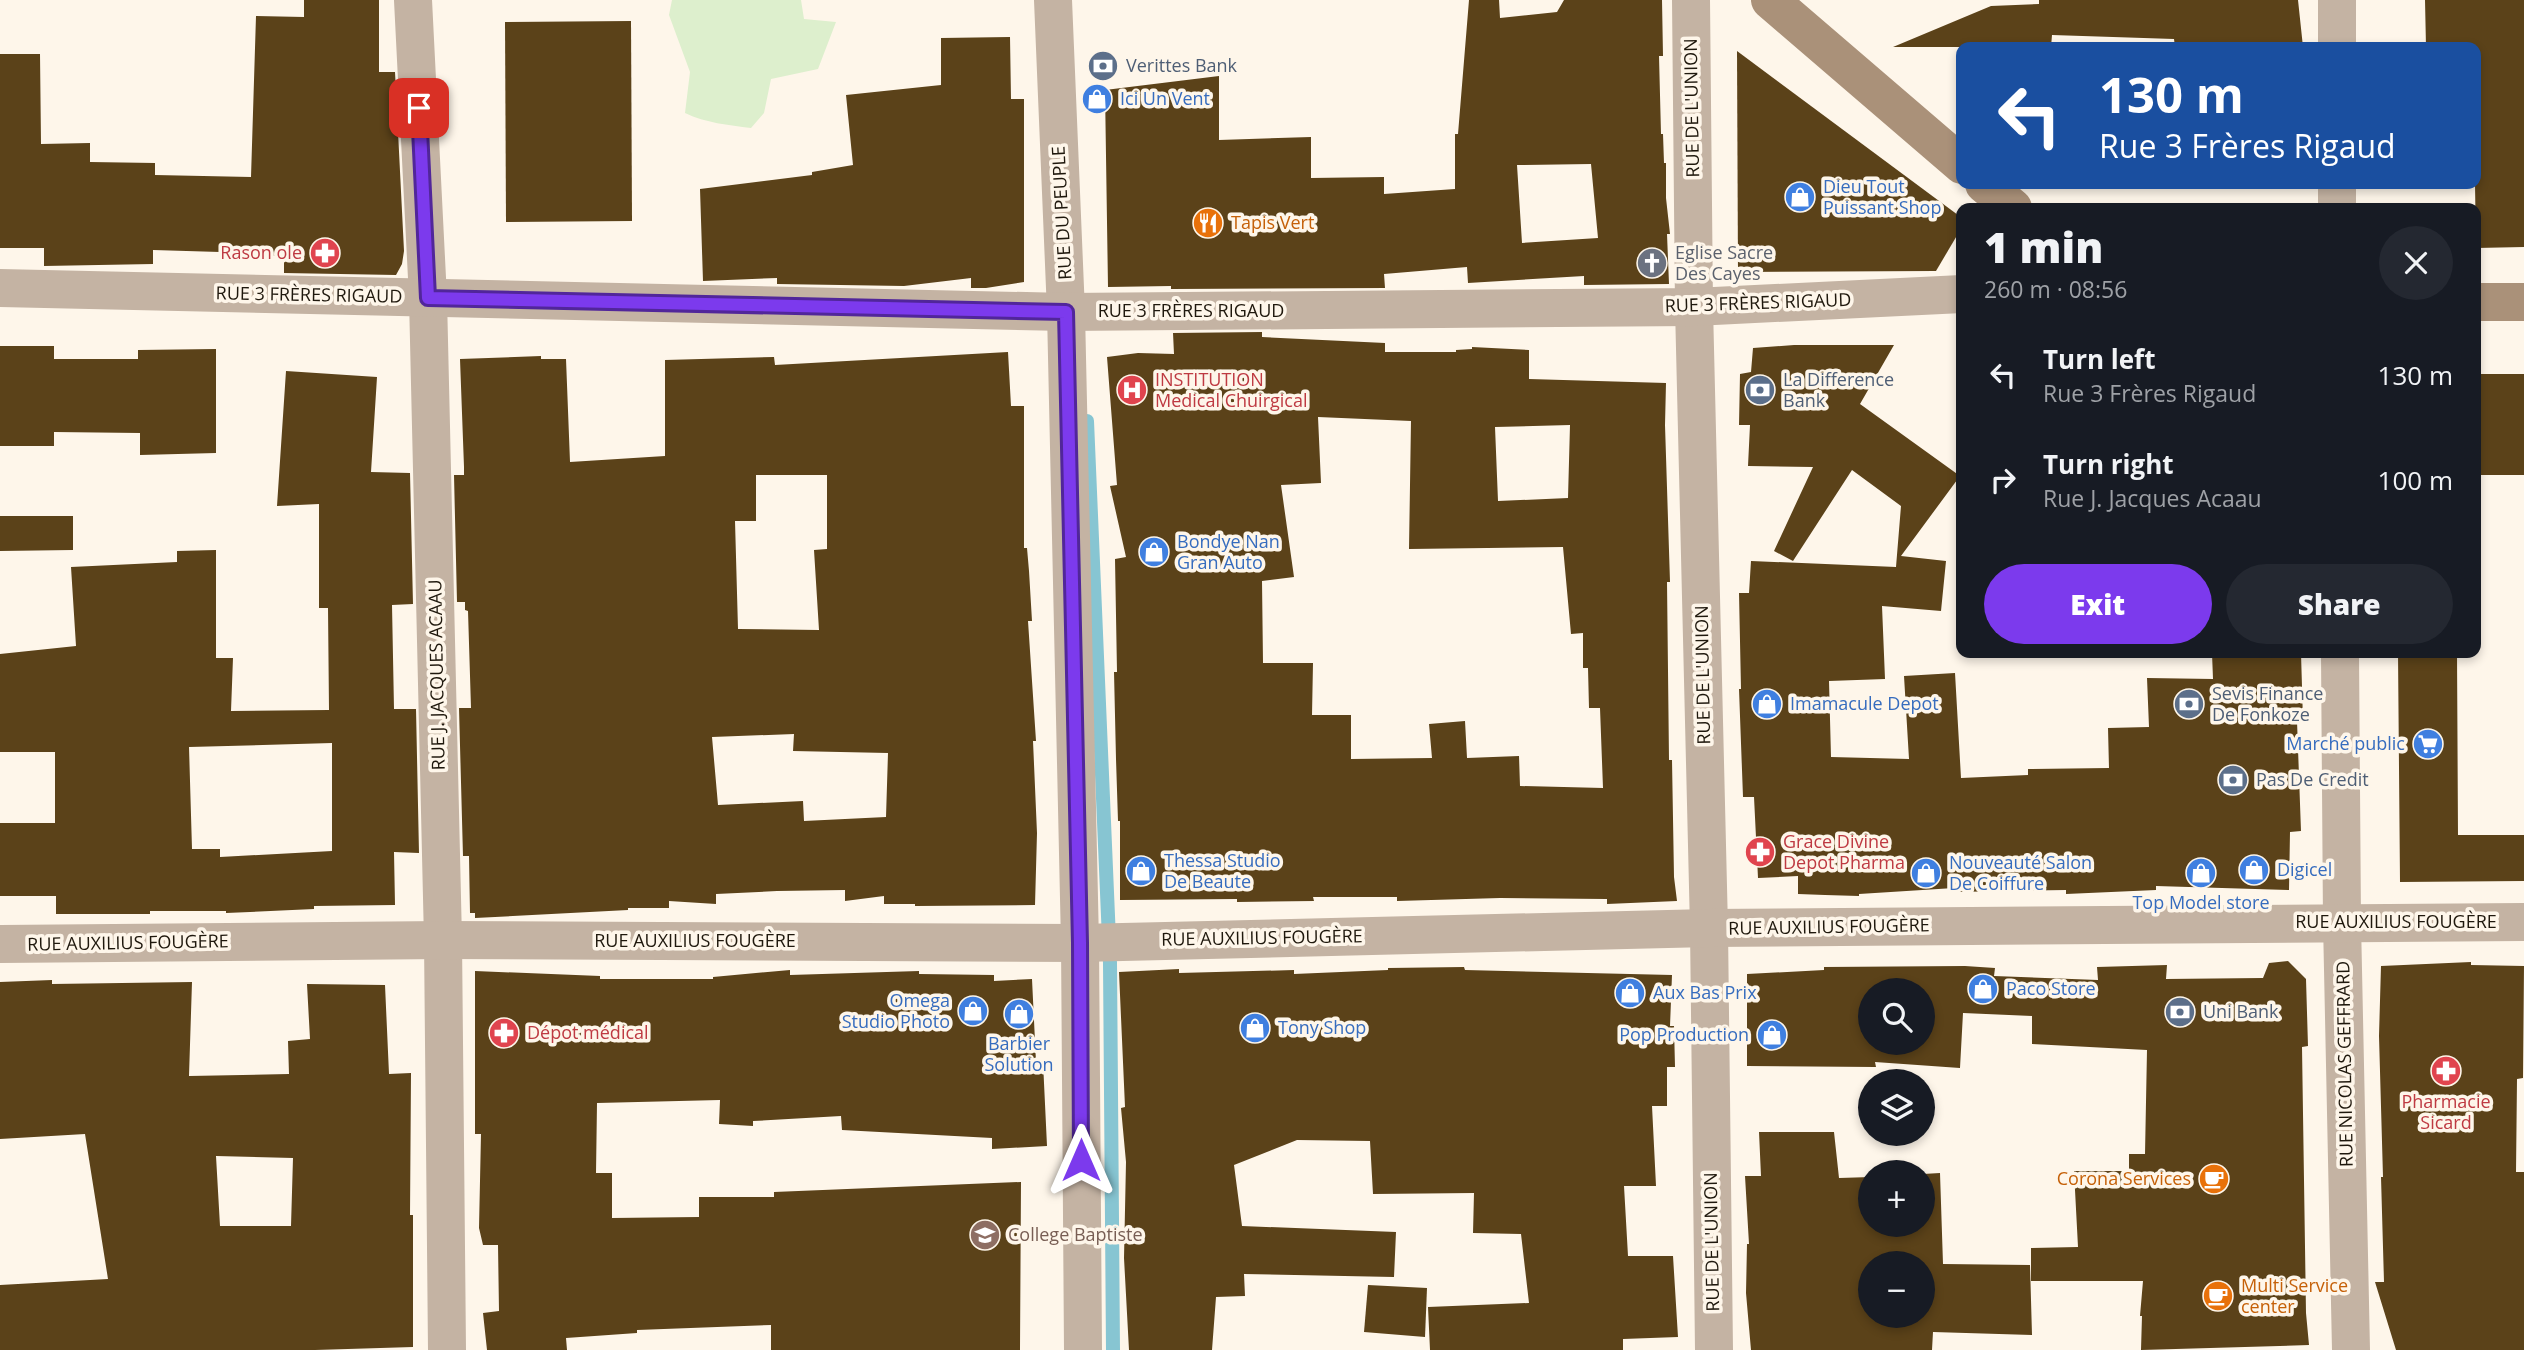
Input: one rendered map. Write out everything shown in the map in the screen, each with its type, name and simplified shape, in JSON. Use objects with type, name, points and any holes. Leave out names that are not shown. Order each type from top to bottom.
[{"type":"main road","points":[[1770,0],[1956,160]]},
{"type":"main road","points":[[1990,189],[2006,203]]},
{"type":"main road","points":[[2481,302],[2524,302]]},
{"type":"street","name":"RUE J. JACQUES ACAAU","points":[[413,0],[428,298],[443,940],[447,1350]]},
{"type":"street","name":"RUE DU PEUPLE","points":[[1052,0],[1066,312],[1080,943],[1083,1350]]},
{"type":"street","name":"RUE DE L'UNION","points":[[1691,0],[1694,307],[1709,928],[1714,1350]]},
{"type":"street","points":[[2337,0],[2337,42]]},
{"type":"street","name":"RUE 3 FRÈRES RIGAUD","points":[[0,288],[1066,312],[1694,307],[1956,295]]},
{"type":"street","name":"RUE NICOLAS GEFFRARD","points":[[2340,658],[2342,922],[2351,1350]]},
{"type":"street","name":"RUE AUXILIUS FOUGÈRE","points":[[0,944],[443,940],[1080,943],[1709,928],[2524,922]]},
{"type":"green space","points":[[672,0],[801,0],[804,19],[836,22],[818,69],[771,79],[764,113],[751,128],[734,126],[685,113],[690,72],[669,15]]},
{"type":"building","points":[[304,0],[379,0],[379,72],[395,72],[404,251],[402,264],[396,275],[284,273],[284,256],[153,250],[153,264],[44,266],[44,248],[0,248],[0,54],[40,54],[41,144],[90,143],[90,162],[155,163],[155,175],[251,177],[256,16],[304,17]]},
{"type":"building","points":[[1469,0],[1499,0],[1500,18],[1557,12],[1564,0],[1662,0],[1663,56],[1659,56],[1661,134],[1666,163],[1670,234],[1667,234],[1669,284],[1584,285],[1584,276],[1468,283],[1467,267],[1384,274],[1385,288],[1108,287],[1105,90],[1219,76],[1219,140],[1311,137],[1311,178],[1384,177],[1384,194],[1455,189],[1455,134],[1458,134]],"holes":[[[1591,164],[1598,238],[1522,243],[1517,165]]]},
{"type":"building","points":[[2039,0],[2298,0],[2302,42],[2174,42],[2174,39],[2052,35],[2051,42],[1956,42],[1956,47],[1893,47],[1991,6],[2039,4]]},
{"type":"building","points":[[2425,0],[2524,0],[2524,247],[2481,248],[2481,203],[2475,203],[2475,189],[2481,189],[2481,42],[2426,42]]},
{"type":"building","points":[[631,21],[632,221],[506,222],[505,22]]},
{"type":"building","points":[[1010,37],[1011,99],[1024,99],[1024,282],[971,288],[971,278],[904,286],[777,284],[777,278],[703,281],[700,189],[812,175],[812,172],[853,165],[846,95],[941,85],[941,38]]},
{"type":"building","points":[[1737,51],[1956,214],[1956,237],[1936,271],[1738,272]]},
{"type":"building","points":[[1262,332],[1262,337],[1385,343],[1385,352],[1456,352],[1472,347],[1529,350],[1529,379],[1666,383],[1670,582],[1667,582],[1669,760],[1672,760],[1674,877],[1677,901],[1607,904],[1607,899],[1500,898],[1397,901],[1397,897],[1313,897],[1314,901],[1237,902],[1237,899],[1120,900],[1114,672],[1117,672],[1115,559],[1126,557],[1110,486],[1117,485],[1107,357],[1138,353],[1174,354],[1173,333]],"holes":[[[1318,417],[1411,421],[1409,549],[1563,547],[1571,634],[1583,633],[1583,668],[1588,668],[1589,708],[1600,708],[1603,788],[1520,786],[1519,756],[1467,758],[1465,721],[1429,724],[1432,758],[1351,759],[1351,715],[1312,715],[1313,663],[1263,663],[1262,581],[1294,577],[1281,485],[1321,483]],[[1570,425],[1568,498],[1498,501],[1495,427]]]},
{"type":"building","points":[[1794,345],[1894,345],[1860,404],[1956,473],[1956,481],[1901,556],[1946,561],[1941,611],[1882,606],[1885,679],[1829,681],[1831,757],[1909,759],[1904,676],[1955,673],[1961,778],[2028,775],[2028,769],[2109,768],[2108,728],[2149,727],[2147,678],[2213,679],[2212,658],[2301,658],[2303,721],[2297,721],[2301,831],[2290,832],[2289,890],[2156,886],[2156,890],[2066,894],[2066,890],[1954,892],[1954,888],[1859,896],[1798,894],[1798,876],[1758,878],[1754,797],[1743,797],[1739,689],[1739,593],[1749,593],[1751,561],[1896,567],[1901,506],[1852,470],[1793,561],[1774,551],[1813,467],[1748,466],[1750,425],[1739,425],[1740,374],[1751,372],[1753,348]]},
{"type":"building","points":[[0,346],[54,346],[54,359],[138,359],[138,350],[216,349],[216,453],[140,455],[140,433],[54,432],[54,446],[0,446]]},
{"type":"building","points":[[1008,352],[1011,406],[1024,406],[1024,548],[1027,548],[1029,571],[1032,621],[1028,621],[1036,741],[1033,741],[1037,833],[1035,905],[915,906],[884,904],[884,896],[845,901],[845,890],[777,891],[716,894],[716,904],[669,901],[669,908],[628,908],[475,918],[475,913],[470,913],[469,856],[463,856],[459,708],[471,708],[468,611],[465,610],[465,602],[457,602],[454,475],[464,475],[460,359],[541,356],[541,359],[566,359],[570,462],[665,456],[665,360],[774,357],[775,365]],"holes":[[[756,475],[827,475],[827,549],[814,550],[819,630],[738,629],[735,521],[756,521]],[[794,734],[793,751],[888,753],[886,817],[804,821],[803,801],[718,805],[712,737]]]},
{"type":"building","points":[[286,371],[377,377],[371,472],[410,473],[413,604],[392,605],[394,709],[416,709],[419,853],[394,852],[395,905],[314,906],[314,909],[226,913],[150,911],[150,914],[56,914],[56,896],[0,896],[0,823],[55,823],[55,752],[0,752],[0,654],[76,646],[71,567],[177,562],[177,551],[216,550],[216,658],[233,658],[231,711],[329,710],[328,608],[319,608],[319,504],[277,506]],"holes":[[[332,743],[332,851],[220,857],[220,849],[192,849],[189,747]]]},
{"type":"building","points":[[2481,374],[2524,374],[2524,475],[2481,475]]},
{"type":"building","points":[[0,516],[73,516],[73,550],[0,551]]},
{"type":"building","name":"Marché public","points":[[2398,658],[2457,658],[2458,835],[2524,835],[2524,881],[2400,882]]},
{"type":"building","points":[[2288,961],[2306,979],[2308,1046],[2302,1047],[2306,1313],[2309,1345],[2141,1350],[2143,1281],[2031,1281],[2031,1248],[2078,1247],[2074,1171],[2129,1171],[2129,1154],[2145,1154],[2147,1050],[2032,1044],[2032,1016],[1963,1013],[1960,1068],[1875,1062],[1876,1067],[1747,1066],[1747,974],[1824,970],[1824,967],[1965,966],[1995,968],[1994,976],[2098,980],[2097,967],[2167,965],[2166,979],[2263,978],[2269,963]]},
{"type":"building","points":[[2471,962],[2471,965],[2524,966],[2523,1078],[2517,1079],[2516,1172],[2524,1172],[2524,1350],[2396,1350],[2375,1282],[2384,1282],[2379,1036],[2381,966]]},
{"type":"building","points":[[1464,967],[1465,970],[1672,975],[1670,1026],[1674,1026],[1675,1067],[1667,1067],[1667,1106],[1652,1106],[1656,1186],[1624,1186],[1628,1256],[1673,1256],[1678,1337],[1623,1339],[1623,1350],[1430,1350],[1428,1307],[1529,1303],[1521,1234],[1473,1233],[1474,1193],[1373,1194],[1370,1141],[1297,1140],[1234,1165],[1242,1226],[1396,1232],[1394,1277],[1244,1274],[1245,1296],[1216,1297],[1212,1350],[1129,1350],[1124,1258],[1126,1162],[1121,1108],[1125,1107],[1119,972],[1179,969],[1179,973],[1294,970],[1294,974],[1388,968]]},
{"type":"building","points":[[790,970],[790,975],[919,971],[919,974],[994,975],[994,981],[1032,979],[1036,1062],[1043,1062],[1047,1146],[992,1149],[992,1138],[842,1130],[841,1116],[753,1121],[753,1126],[719,1124],[720,1100],[597,1103],[596,1173],[612,1173],[612,1218],[699,1217],[699,1197],[774,1197],[774,1192],[1021,1182],[1020,1350],[771,1350],[771,1325],[637,1330],[637,1333],[566,1338],[567,1350],[487,1350],[483,1313],[499,1311],[498,1245],[483,1245],[479,1228],[481,1134],[475,1134],[475,971],[600,976],[600,979],[713,979]]},
{"type":"building","points":[[0,982],[192,982],[189,1076],[289,1074],[288,1041],[310,1039],[307,984],[385,985],[389,1074],[411,1073],[413,1347],[315,1350],[0,1350],[0,1285],[108,1279],[85,1134],[0,1139]],"holes":[[[216,1156],[293,1158],[291,1226],[220,1226]]]},
{"type":"building","points":[[1759,1132],[1834,1132],[1839,1178],[1858,1177],[1858,1237],[1935,1237],[1935,1173],[1940,1173],[1943,1264],[2030,1265],[2032,1335],[1933,1332],[1932,1350],[1751,1350],[1746,1293],[1749,1244],[1745,1176],[1761,1176]]},
{"type":"building","points":[[1368,1285],[1427,1288],[1425,1337],[1364,1332]]},
{"type":"waterway","points":[[1087,421],[1110,963],[1113,1350]]},
{"type":"place","name":"Verittes Bank","points":[[1103,66]]},
{"type":"place","name":"Ici Un Vent","points":[[1097,99]]},
{"type":"place","name":"Dieu Tout Puissant Shop","points":[[1800,197]]},
{"type":"place","name":"Tapis Vert","points":[[1208,223]]},
{"type":"place","name":"Rason ole","points":[[325,253]]},
{"type":"place","name":"Eglise Sacre Des Cayes","points":[[1652,263]]},
{"type":"place","name":"INSTITUTION Medical Chuirgical","points":[[1132,390]]},
{"type":"place","name":"La Difference Bank","points":[[1760,390]]},
{"type":"place","name":"Bondye Nan Gran Auto","points":[[1154,552]]},
{"type":"place","name":"Imamacule Depot","points":[[1767,704]]},
{"type":"place","name":"Sevis Finance De Fonkoze","points":[[2189,704]]},
{"type":"place","name":"Marché public","points":[[2428,744]]},
{"type":"place","name":"Pas De Credit","points":[[2233,780]]},
{"type":"place","name":"Grace Divine Depot Pharma","points":[[1760,852]]},
{"type":"place","name":"Digicel","points":[[2254,870]]},
{"type":"place","name":"Thessa Studio De Beaute","points":[[1141,871]]},
{"type":"place","name":"Nouveauté Salon De Coiffure","points":[[1926,873]]},
{"type":"place","name":"Top Model store","points":[[2201,873]]},
{"type":"place","name":"Paco Store","points":[[1983,989]]},
{"type":"place","name":"Aux Bas Prix","points":[[1630,993]]},
{"type":"place","name":"Omega Studio Photo","points":[[973,1011]]},
{"type":"place","name":"Uni Bank","points":[[2180,1012]]},
{"type":"place","name":"Barbier Solution","points":[[1019,1014]]},
{"type":"place","name":"Tony Shop","points":[[1255,1028]]},
{"type":"place","name":"Dépot médical","points":[[504,1033]]},
{"type":"place","name":"Pop Production","points":[[1772,1035]]},
{"type":"place","name":"Pharmacie Sicard","points":[[2446,1071]]},
{"type":"place","name":"Corona Services","points":[[2214,1179]]},
{"type":"place","name":"College Baptiste","points":[[985,1235]]},
{"type":"place","name":"Multi Service center","points":[[2218,1296]]},
{"type":"route","points":[[419,108],[428,298],[1066,312],[1080,943],[1081,1160]]}]
